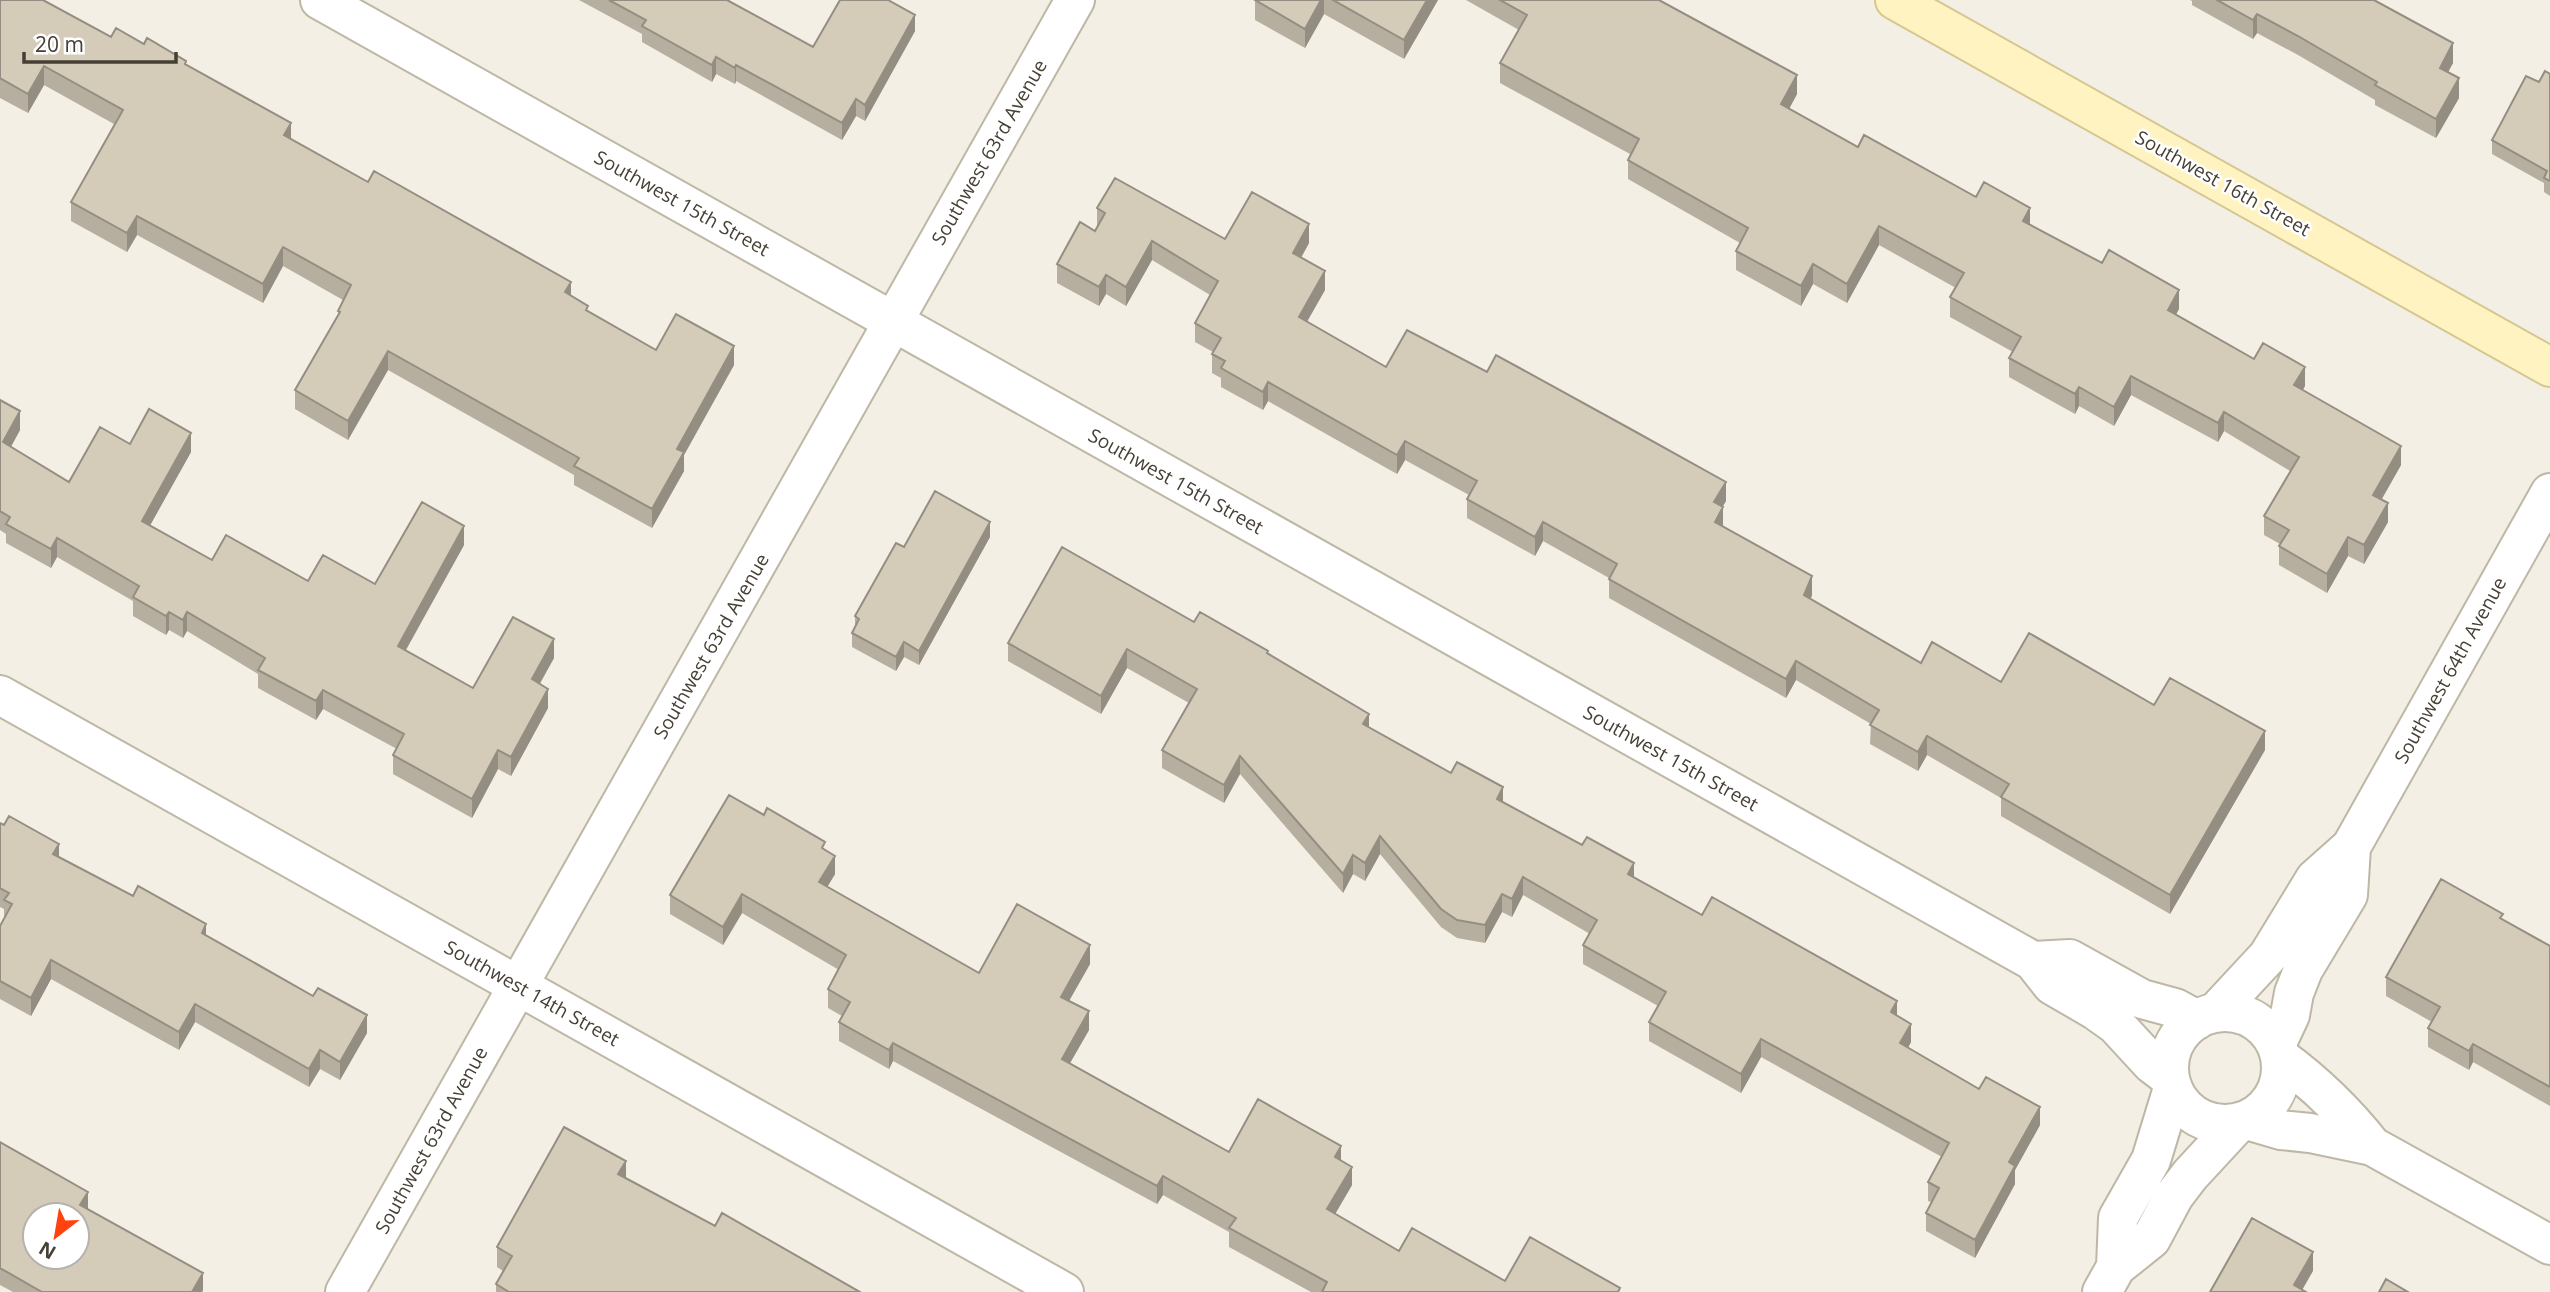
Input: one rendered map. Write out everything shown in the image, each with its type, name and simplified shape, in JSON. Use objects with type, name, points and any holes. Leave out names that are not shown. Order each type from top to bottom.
[{"type":"street","name":"Southwest 15th Street","points":[[320,0],[2034,961],[2052,985],[2116,1025],[2171,1083]]},
{"type":"street","name":"Southwest 63rd Avenue","points":[[345,1292],[1076,0]]},
{"type":"street","name":"Southwest 16th Street","points":[[1895,0],[2550,367]]},
{"type":"street","name":"Southwest 64th Avenue","points":[[2206,1016],[2268,956],[2315,878],[2351,847],[2550,493]]},
{"type":"street","name":"Southwest 14th Street","points":[[0,695],[1063,1292]]},
{"type":"street","name":"Southwest 64th Avenue","points":[[2278,1051],[2294,993],[2304,970],[2347,895],[2351,847]]},
{"type":"street","points":[[2034,961],[2070,959],[2142,999],[2206,1016],[2229,1012],[2253,1019],[2265,1028],[2278,1051],[2345,1113],[2372,1146]]},
{"type":"street","points":[[2109,1279],[2118,1218],[2151,1160],[2171,1083],[2170,1063],[2175,1043],[2180,1034],[2206,1016]]},
{"type":"street","points":[[2109,1279],[2151,1239],[2190,1175],[2243,1121],[2258,1114],[2272,1099],[2281,1077],[2278,1051]]},
{"type":"street","points":[[2171,1083],[2178,1099],[2197,1116],[2218,1123],[2243,1121],[2372,1146],[2550,1245]]},
{"type":"building","points":[[0,0],[43,0],[111,37],[116,28],[144,44],[147,38],[186,61],[185,64],[291,123],[284,135],[368,182],[374,171],[571,282],[565,292],[588,306],[586,310],[656,350],[676,314],[734,346],[677,449],[684,452],[652,509],[574,466],[579,458],[388,351],[348,421],[295,390],[340,312],[338,311],[351,285],[283,247],[263,284],[137,216],[127,233],[71,202],[123,110],[44,66],[28,94],[0,78]]},
{"type":"building","points":[[609,0],[727,0],[813,47],[840,0],[888,0],[915,15],[865,105],[856,99],[842,123],[736,65],[735,68],[716,57],[712,65],[642,26],[646,20]]},
{"type":"building","points":[[1255,0],[1321,0],[1305,29]]},
{"type":"building","points":[[1333,0],[1427,0],[1404,40]]},
{"type":"building","points":[[1500,0],[1659,0],[1797,75],[1781,104],[1858,147],[1864,135],[1976,197],[1984,182],[2030,208],[2023,221],[2102,263],[2109,250],[2179,290],[2168,310],[2254,359],[2263,343],[2305,367],[2294,385],[2401,446],[2373,495],[2388,503],[2364,545],[2348,537],[2327,574],[2279,546],[2289,530],[2264,516],[2299,457],[2224,412],[2218,423],[2131,376],[2114,407],[2079,387],[2075,394],[2009,358],[2021,337],[1950,297],[1964,273],[1879,226],[1847,284],[1813,264],[1801,286],[1736,251],[1748,228],[1628,160],[1639,139],[1500,63],[1527,15]]},
{"type":"building","points":[[2217,0],[2374,0],[2453,43],[2440,68],[2459,78],[2436,119],[2375,85],[2377,82],[2298,36],[2257,14],[2253,20]]},
{"type":"building","points":[[2545,71],[2550,74],[2550,181],[2544,178],[2547,171],[2492,140],[2526,76],[2539,82]]},
{"type":"building","points":[[1115,178],[1225,239],[1252,192],[1309,224],[1293,253],[1325,271],[1299,317],[1386,367],[1407,330],[1487,372],[1496,355],[1726,482],[1714,502],[1723,507],[1715,522],[1812,576],[1804,595],[1921,663],[1932,642],[2001,682],[2029,633],[2154,705],[2170,678],[2265,731],[2170,895],[2001,797],[2009,784],[1927,736],[1918,752],[1870,725],[1879,710],[1796,661],[1786,679],[1609,579],[1617,564],[1543,522],[1535,537],[1467,499],[1477,481],[1405,441],[1397,455],[1268,382],[1263,392],[1221,368],[1225,361],[1212,354],[1221,338],[1195,323],[1218,281],[1152,241],[1126,287],[1106,275],[1099,287],[1057,264],[1080,222],[1095,231],[1105,213],[1097,208]]},
{"type":"building","points":[[0,400],[20,411],[3,442],[69,482],[100,427],[130,444],[149,409],[191,433],[142,521],[212,560],[226,535],[308,581],[323,555],[375,584],[422,502],[464,526],[398,646],[473,688],[513,617],[554,639],[532,679],[548,689],[511,757],[498,750],[472,799],[393,755],[404,734],[323,690],[316,701],[258,670],[265,658],[187,612],[183,620],[169,612],[166,616],[133,597],[139,586],[57,538],[51,549],[6,524],[10,517],[0,511]]},
{"type":"building","points":[[935,491],[990,522],[919,651],[904,642],[896,657],[852,633],[859,619],[855,616],[896,543],[904,547]]},
{"type":"building","points":[[1062,547],[1194,622],[1200,612],[1268,651],[1267,653],[1369,714],[1363,724],[1451,773],[1457,762],[1503,787],[1497,799],[1582,845],[1587,837],[1634,863],[1628,874],[1702,915],[1712,897],[1897,1001],[1891,1012],[1911,1024],[1900,1043],[1979,1089],[1986,1077],[2040,1107],[2009,1162],[2015,1166],[1975,1240],[1926,1213],[1939,1188],[1928,1182],[1949,1143],[1761,1039],[1741,1074],[1649,1022],[1666,992],[1583,945],[1597,920],[1523,877],[1512,899],[1502,894],[1485,925],[1457,920],[1441,909],[1380,836],[1365,863],[1353,855],[1343,874],[1240,756],[1224,785],[1162,750],[1197,689],[1127,649],[1101,696],[1008,643]]},
{"type":"building","points":[[729,795],[764,815],[767,808],[825,842],[822,848],[835,856],[819,882],[979,973],[1017,904],[1090,945],[1061,997],[1089,1011],[1062,1059],[1229,1152],[1258,1099],[1341,1146],[1335,1157],[1352,1167],[1327,1209],[1399,1251],[1412,1228],[1505,1281],[1530,1237],[1620,1288],[1618,1292],[1322,1292],[1327,1282],[1229,1228],[1236,1218],[1163,1176],[1157,1186],[893,1043],[889,1050],[839,1022],[850,1002],[828,989],[846,955],[742,894],[723,927],[670,895]]},
{"type":"building","points":[[9,816],[59,844],[53,854],[133,896],[138,886],[206,924],[202,933],[313,996],[318,988],[367,1015],[340,1062],[320,1050],[309,1069],[195,1004],[179,1032],[51,960],[31,998],[0,981],[0,926],[12,904],[4,900],[9,893],[0,888],[0,823],[4,825]]},
{"type":"building","points":[[2441,879],[2503,914],[2500,918],[2550,946],[2550,1087],[2473,1044],[2469,1051],[2428,1028],[2440,1007],[2386,977]]},
{"type":"building","points":[[564,1127],[626,1161],[618,1174],[715,1226],[722,1213],[860,1292],[509,1292],[496,1284],[512,1256],[497,1247]]},
{"type":"building","points":[[0,1142],[88,1192],[82,1201],[21,1201],[21,1271],[91,1271],[91,1211],[203,1273],[192,1292],[42,1292],[0,1268]]},
{"type":"building","points":[[2252,1218],[2313,1252],[2294,1285],[2306,1292],[2210,1292]]},
{"type":"building","points":[[2386,1279],[2408,1292],[2379,1292]]}]
